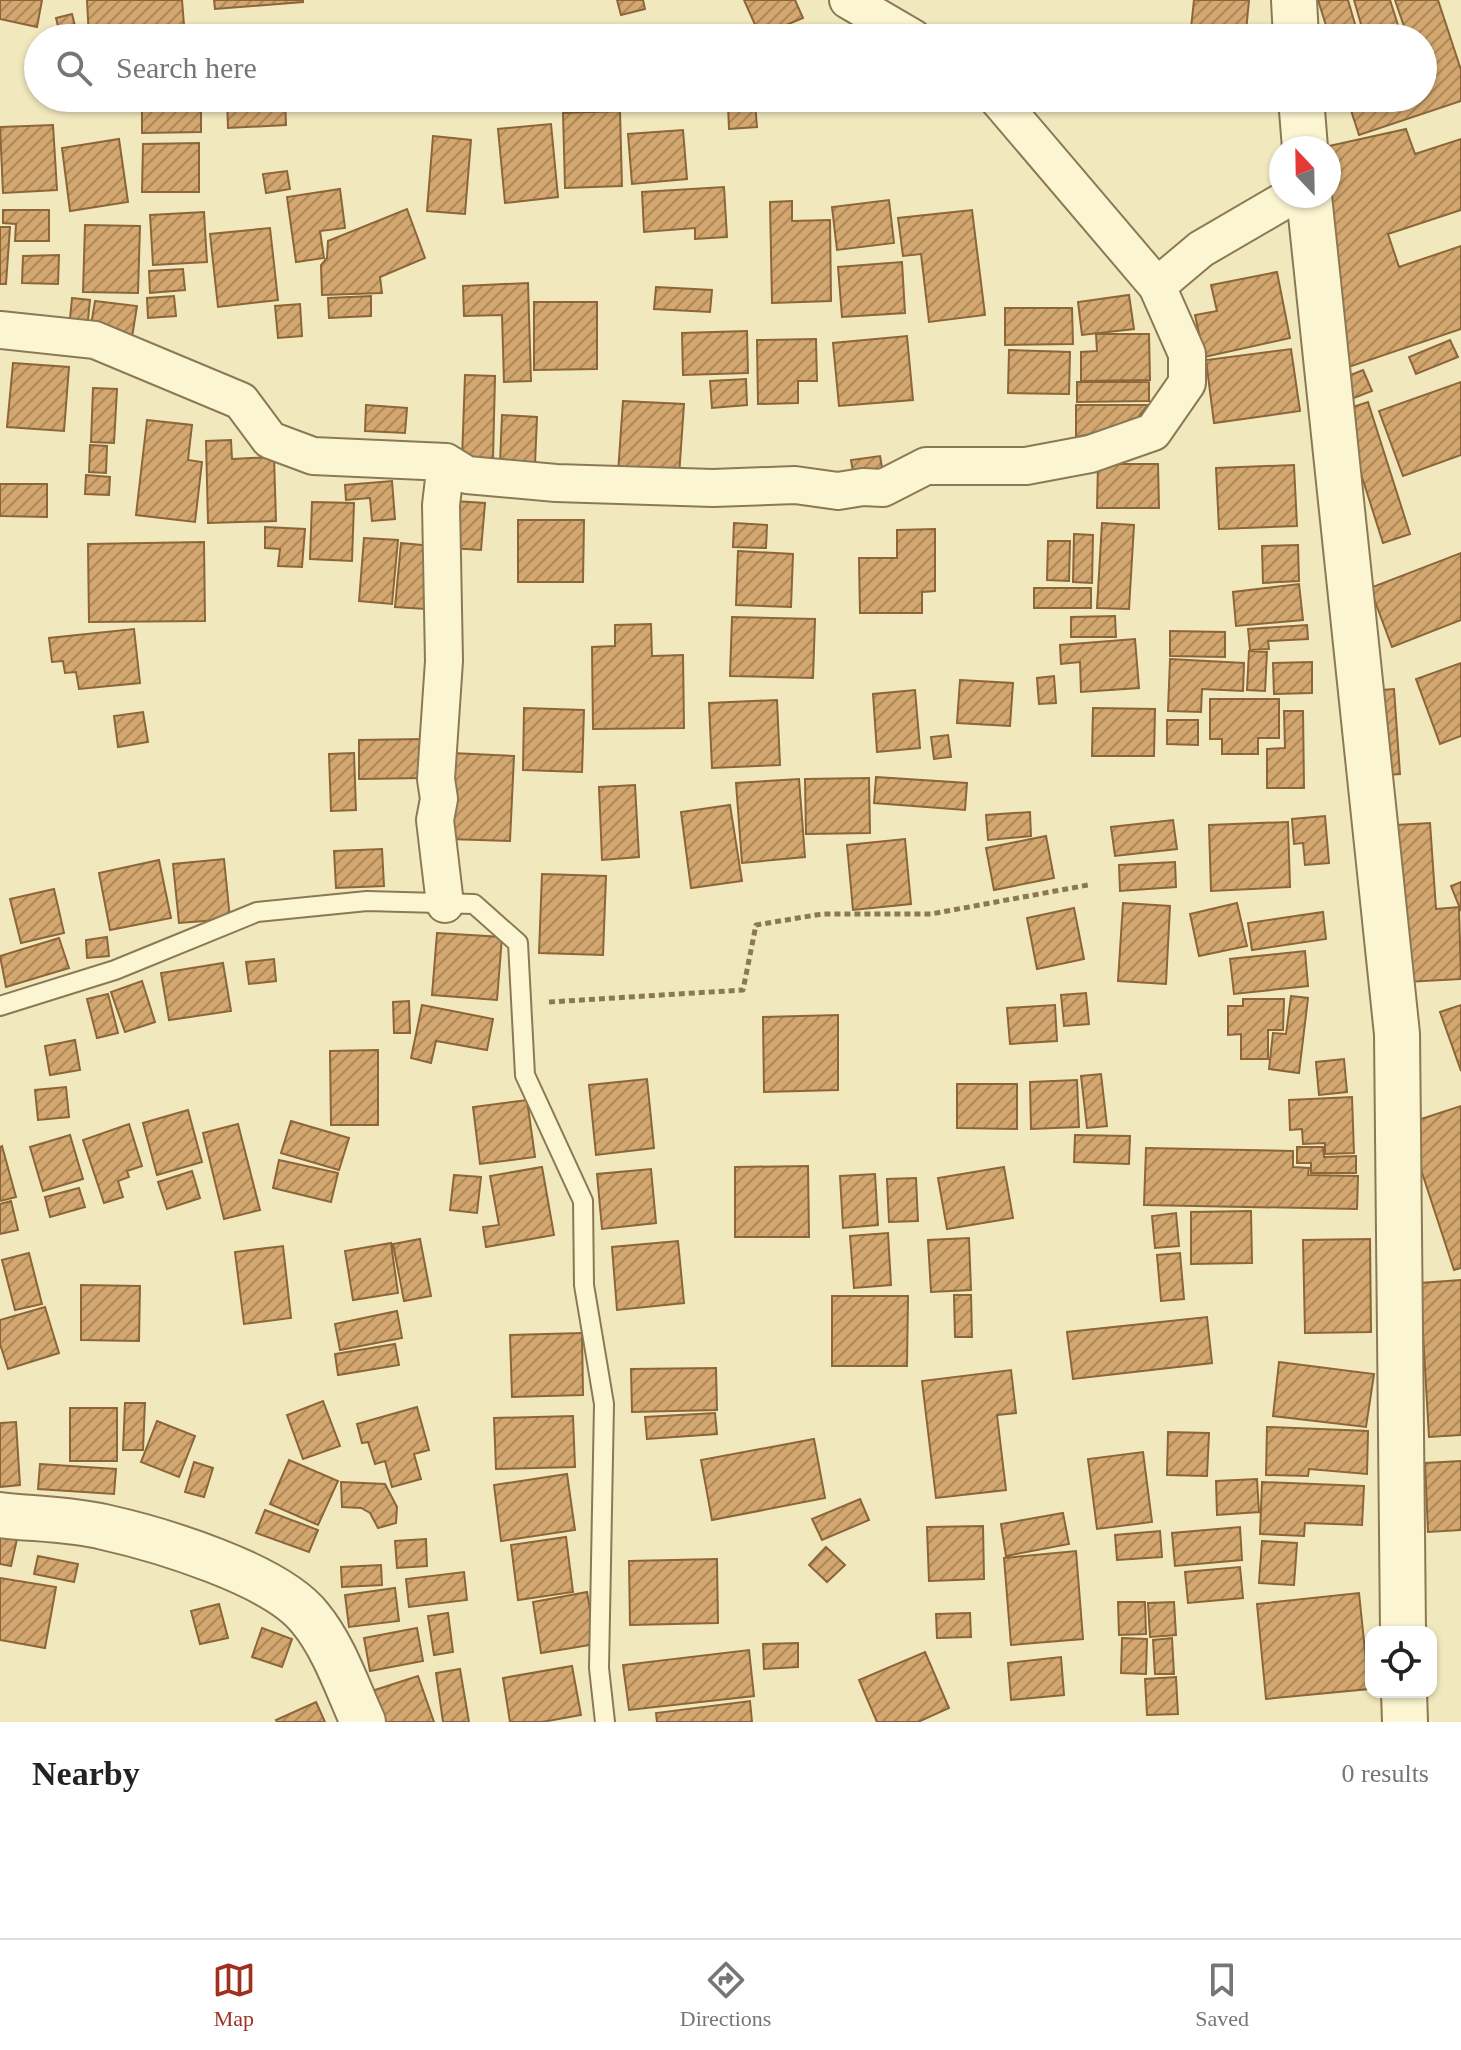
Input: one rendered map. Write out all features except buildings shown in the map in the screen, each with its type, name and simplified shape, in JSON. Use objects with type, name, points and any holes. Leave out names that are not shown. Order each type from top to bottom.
[{"type":"street","points":[[848,0],[889,24]]},
{"type":"street","points":[[1294,0],[1295,24]]},
{"type":"street","points":[[0,330],[95,340],[241,401],[270,440],[313,456],[446,462],[467,475],[556,483],[713,488],[795,485],[838,491],[883,488],[926,466],[1026,466],[1090,454],[1153,432],[1187,383],[1187,354],[1157,286],[1009,112]]},
{"type":"street","points":[[1302,112],[1304,136]]},
{"type":"street","points":[[1157,286],[1201,249],[1271,208]]},
{"type":"street","points":[[1310,208],[1397,1034],[1403,1626]]},
{"type":"street","points":[[445,904],[435,820],[439,799],[436,779],[444,661],[441,505],[446,462]]},
{"type":"street","points":[[0,1515],[102,1526],[196,1554],[273,1588],[309,1616],[331,1650],[363,1722]]},
{"type":"street","points":[[1404,1698],[1405,1722]]},
{"type":"lane","points":[[0,1006],[115,970],[257,912],[367,901],[474,904],[518,943],[524,1001],[525,1075],[583,1201],[584,1285],[604,1404],[599,1668],[605,1722]]},
{"type":"path","points":[[524,1001],[570,1003],[743,990],[756,925],[822,914],[931,914],[1088,885]]}]
